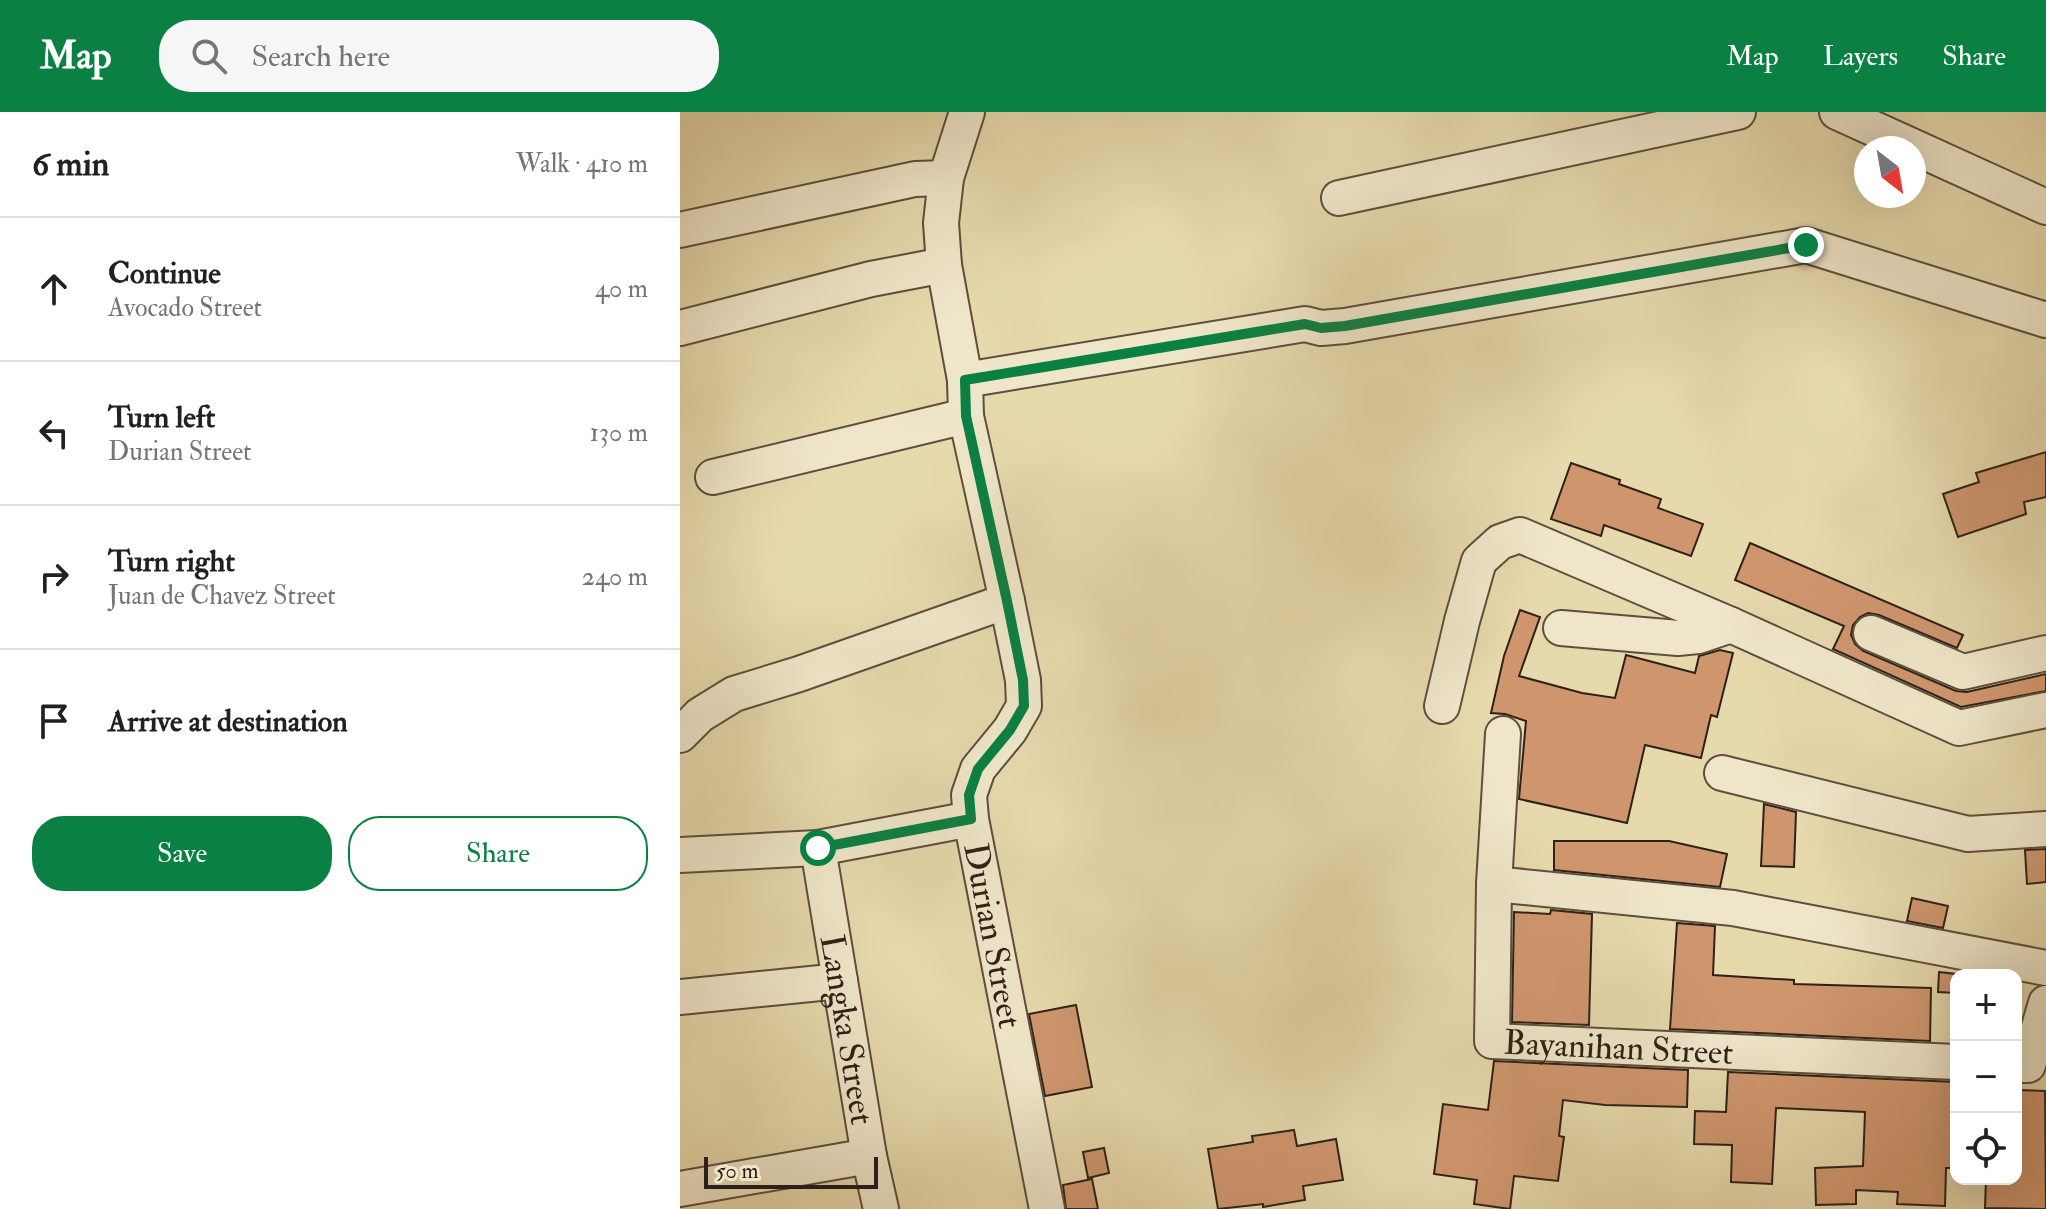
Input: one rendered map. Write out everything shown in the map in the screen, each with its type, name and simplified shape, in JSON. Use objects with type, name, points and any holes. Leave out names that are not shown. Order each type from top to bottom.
[{"type":"street","name":"Durian Street","points":[[967,112],[946,178],[941,223],[944,265],[965,380],[966,416],[1023,680],[1024,706],[1010,730],[978,769],[969,795],[971,819],[1047,1209]]},
{"type":"street","points":[[1339,198],[1738,112]]},
{"type":"street","points":[[1837,112],[2046,207]]},
{"type":"street","points":[[680,230],[915,179],[946,178]]},
{"type":"street","points":[[965,380],[1305,324],[1321,328],[1345,326],[1806,245],[2046,320]]},
{"type":"street","points":[[680,328],[871,279],[944,265]]},
{"type":"street","points":[[713,477],[966,416]]},
{"type":"street","points":[[1442,706],[1479,561],[1500,542],[1520,535],[1731,625],[1959,728],[2046,710]]},
{"type":"street","points":[[680,735],[700,715],[734,694],[1007,601]]},
{"type":"street","points":[[1561,628],[1678,638],[1698,636],[1731,625]]},
{"type":"street","points":[[1871,633],[1963,672],[2046,653]]},
{"type":"street","name":"Bayanihan Street","points":[[1503,734],[1494,884],[1492,1041],[1950,1062]]},
{"type":"street","points":[[1722,773],[1968,834],[2046,829]]},
{"type":"street","points":[[680,855],[818,848],[971,819]]},
{"type":"street","name":"Langka Street","points":[[818,848],[869,1156],[881,1209]]},
{"type":"street","points":[[1494,884],[1733,908],[2046,968]]},
{"type":"street","points":[[680,997],[840,981]]},
{"type":"street","points":[[2022,1065],[2028,1065],[2046,1003]]},
{"type":"street","points":[[680,1189],[869,1156]]},
{"type":"building","points":[[2046,452],[2046,497],[2024,502],[2026,514],[1958,537],[1943,494],[1979,482],[1976,473]]},
{"type":"building","points":[[1571,463],[1620,480],[1619,484],[1661,499],[1658,508],[1703,524],[1691,556],[1604,525],[1601,536],[1551,519]]},
{"type":"building","points":[[1750,543],[1963,635],[1957,648],[1868,613],[1853,625],[1851,635],[1863,651],[1956,691],[1967,692],[2046,674],[2046,691],[1961,707],[1833,649],[1844,626],[1735,580]]},
{"type":"building","points":[[1520,610],[1540,617],[1519,676],[1582,693],[1615,698],[1626,655],[1695,673],[1699,656],[1720,650],[1733,653],[1717,717],[1711,715],[1701,758],[1645,745],[1627,823],[1519,799],[1526,721],[1491,713],[1504,656]]},
{"type":"building","points":[[1764,804],[1796,812],[1794,867],[1761,866]]},
{"type":"building","points":[[1554,841],[1669,841],[1727,854],[1720,887],[1554,870]]},
{"type":"building","points":[[2046,849],[2046,882],[2027,884],[2025,850]]},
{"type":"building","points":[[1912,898],[1948,906],[1943,928],[1907,921]]},
{"type":"building","points":[[1551,910],[1592,914],[1589,1025],[1512,1022],[1514,912],[1550,914]]},
{"type":"building","points":[[1677,923],[1715,926],[1713,975],[1794,980],[1794,984],[1931,988],[1930,1041],[1670,1029]]},
{"type":"building","points":[[1939,972],[1950,973],[1950,993],[1938,992]]},
{"type":"building","points":[[1076,1005],[1092,1087],[1045,1096],[1029,1014]]},
{"type":"building","points":[[1494,1061],[1688,1070],[1687,1107],[1605,1105],[1563,1100],[1559,1136],[1564,1137],[1558,1181],[1514,1176],[1510,1209],[1474,1204],[1477,1180],[1434,1174],[1443,1104],[1488,1110]]},
{"type":"building","points":[[1728,1072],[1950,1082],[1950,1168],[1946,1168],[1945,1206],[1897,1204],[1898,1192],[1856,1190],[1856,1204],[1816,1205],[1815,1168],[1863,1166],[1865,1112],[1776,1108],[1772,1184],[1731,1182],[1732,1145],[1694,1144],[1695,1111],[1726,1112]]},
{"type":"building","points":[[2022,1090],[2045,1091],[2046,1209],[1985,1208],[1986,1185],[2022,1185]]},
{"type":"building","points":[[1294,1130],[1297,1146],[1336,1139],[1343,1180],[1303,1186],[1305,1200],[1263,1207],[1263,1204],[1218,1209],[1208,1149],[1253,1142],[1252,1136]]},
{"type":"building","points":[[1104,1148],[1109,1173],[1088,1178],[1083,1152]]},
{"type":"building","points":[[1092,1179],[1098,1209],[1066,1209],[1063,1185]]},
{"type":"route","points":[[818,848],[971,819],[969,795],[978,769],[1010,730],[1024,706],[1023,680],[966,416],[965,380],[1305,324],[1321,328],[1345,326],[1806,245]]}]
